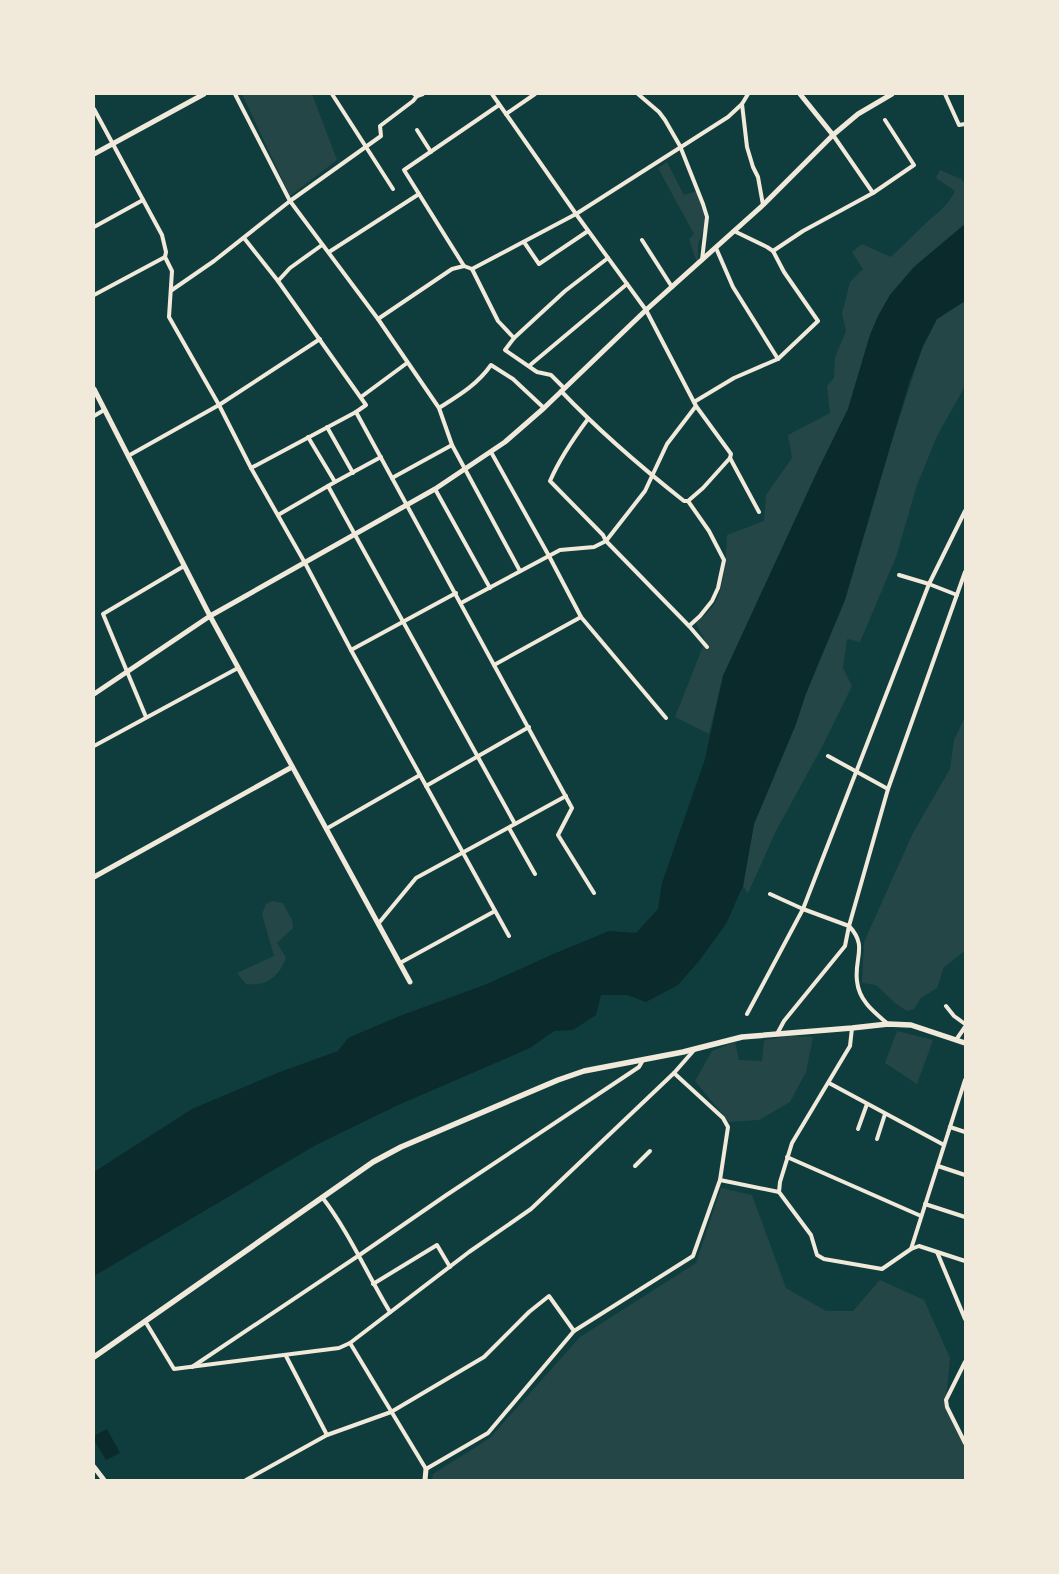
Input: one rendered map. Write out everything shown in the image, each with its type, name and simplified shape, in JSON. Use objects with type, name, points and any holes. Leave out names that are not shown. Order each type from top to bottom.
[{"type":"main road","points":[[94,1358],[374,1162],[471,1116],[558,1080],[584,1072],[742,1036],[888,1024],[911,1025],[965,1043]]},
{"type":"street","points":[[94,154],[204,94]]},
{"type":"street","points":[[236,94],[290,201],[378,319],[439,408],[452,445],[520,571]]},
{"type":"street","points":[[332,94],[393,190]]},
{"type":"street","points":[[172,290],[214,262],[290,201],[381,136],[380,126],[413,102],[415,95],[423,94]]},
{"type":"street","points":[[492,94],[646,310],[695,404],[731,454],[730,458],[759,512]]},
{"type":"street","points":[[506,114],[535,94]]},
{"type":"street","points":[[638,94],[659,112],[680,146],[704,204],[707,217],[702,260]]},
{"type":"street","points":[[472,269],[576,214],[728,117],[742,104],[748,94]]},
{"type":"street","points":[[800,94],[873,192]]},
{"type":"street","points":[[94,694],[210,616],[435,489],[491,452],[544,408],[646,310],[763,205],[832,135],[858,114],[892,94]]},
{"type":"street","points":[[945,94],[959,125],[965,124]]},
{"type":"street","points":[[742,104],[747,147],[758,177],[763,205]]},
{"type":"street","points":[[464,266],[404,170],[499,105]]},
{"type":"street","points":[[94,110],[162,234],[166,252],[165,257],[172,271],[169,317],[509,936]]},
{"type":"street","points":[[773,251],[873,192],[914,165],[885,120]]},
{"type":"street","points":[[416,130],[431,152]]},
{"type":"street","points":[[329,252],[419,194]]},
{"type":"street","points":[[94,228],[143,200]]},
{"type":"street","points":[[524,242],[539,264],[588,231]]},
{"type":"street","points":[[461,603],[560,550],[594,547],[606,541],[646,491],[667,444],[695,404],[734,378],[778,359],[818,321],[784,272],[773,251],[734,231]]},
{"type":"street","points":[[244,238],[278,281],[366,405],[251,468]]},
{"type":"street","points":[[642,240],[672,287]]},
{"type":"street","points":[[278,281],[290,268],[322,245]]},
{"type":"street","points":[[716,248],[733,287],[778,359]]},
{"type":"street","points":[[94,296],[165,257]]},
{"type":"street","points":[[608,258],[565,291],[514,338],[505,350],[537,372],[552,375],[562,390],[588,419],[653,476],[684,500],[688,500],[709,531],[724,560],[718,588],[712,601],[689,626]]},
{"type":"street","points":[[378,319],[452,269],[464,266],[472,269],[498,321],[514,338]]},
{"type":"street","points":[[529,366],[627,284]]},
{"type":"street","points":[[128,456],[219,405],[320,339]]},
{"type":"street","points":[[361,397],[407,362]]},
{"type":"street","points":[[439,408],[468,389],[484,375],[491,365],[514,379],[544,408]]},
{"type":"street","points":[[94,390],[210,616],[410,982]]},
{"type":"street","points":[[94,416],[104,410]]},
{"type":"street","points":[[356,412],[494,665],[530,727],[572,808],[558,836],[594,893]]},
{"type":"street","points":[[588,419],[567,448],[550,481],[707,647]]},
{"type":"street","points":[[327,427],[352,473]]},
{"type":"street","points":[[308,437],[335,482]]},
{"type":"street","points":[[392,478],[452,445]]},
{"type":"street","points":[[491,452],[581,617],[666,718]]},
{"type":"street","points":[[278,515],[381,457]]},
{"type":"street","points":[[688,500],[703,488],[730,458]]},
{"type":"street","points":[[328,486],[515,824]]},
{"type":"street","points":[[435,489],[490,588]]},
{"type":"street","points":[[747,1014],[803,909],[929,584],[965,511]]},
{"type":"street","points":[[146,717],[103,614],[184,566]]},
{"type":"street","points":[[777,1034],[784,1021],[844,946],[888,789],[965,572]]},
{"type":"street","points":[[900,575],[957,595]]},
{"type":"street","points":[[351,650],[456,593]]},
{"type":"street","points":[[494,665],[581,617]]},
{"type":"street","points":[[94,746],[238,668]]},
{"type":"street","points":[[426,786],[530,727]]},
{"type":"street","points":[[828,756],[888,789]]},
{"type":"street","points":[[94,877],[292,767]]},
{"type":"street","points":[[326,829],[420,775]]},
{"type":"street","points":[[378,924],[416,878],[566,796]]},
{"type":"street","points":[[509,828],[535,874]]},
{"type":"street","points":[[770,894],[803,909],[849,926],[856,934],[860,944],[857,982],[864,1002],[888,1024]]},
{"type":"street","points":[[400,963],[495,911]]},
{"type":"street","points":[[946,1006],[965,1026],[956,1040]]},
{"type":"street","points":[[852,1028],[850,1046],[792,1143],[780,1182],[779,1192],[811,1236],[817,1255],[824,1259],[882,1269],[911,1249],[919,1246],[965,1261]]},
{"type":"street","points":[[145,1321],[174,1369],[339,1348],[350,1342],[450,1266],[531,1209],[674,1073],[697,1047]]},
{"type":"street","points":[[190,1368],[639,1067],[643,1060]]},
{"type":"street","points":[[426,1469],[488,1433],[574,1331],[693,1256],[720,1180],[728,1126],[723,1118],[674,1073]]},
{"type":"street","points":[[911,1249],[965,1080]]},
{"type":"street","points":[[829,1083],[944,1146]]},
{"type":"street","points":[[858,1129],[867,1104]]},
{"type":"street","points":[[877,1139],[885,1114]]},
{"type":"street","points":[[950,1127],[965,1132]]},
{"type":"street","points":[[635,1166],[650,1151]]},
{"type":"street","points":[[787,1158],[921,1216]]},
{"type":"street","points":[[938,1166],[965,1175]]},
{"type":"street","points":[[720,1180],[779,1192]]},
{"type":"street","points":[[322,1197],[339,1219],[390,1312]]},
{"type":"street","points":[[925,1204],[965,1218]]},
{"type":"street","points":[[373,1284],[437,1245],[450,1266]]},
{"type":"street","points":[[936,1252],[965,1320]]},
{"type":"street","points":[[246,1480],[327,1435],[392,1412],[484,1357],[529,1312],[549,1296],[574,1331]]},
{"type":"street","points":[[350,1342],[426,1469],[425,1480]]},
{"type":"street","points":[[286,1356],[327,1435]]},
{"type":"street","points":[[965,1362],[946,1400],[947,1407],[965,1443]]},
{"type":"street","points":[[94,1467],[104,1480]]},
{"type":"shaded area","points":[[242,94],[312,94],[337,160],[290,196]]},
{"type":"shaded area","points":[[667,162],[684,195],[697,191],[703,205],[705,224],[698,245],[698,266],[689,239],[694,234],[658,168]]},
{"type":"shaded area","points":[[940,170],[961,179],[965,183],[965,224],[914,267],[890,295],[878,316],[870,335],[848,409],[723,676],[709,734],[675,717],[705,641],[696,623],[713,606],[720,591],[724,572],[727,535],[764,521],[766,495],[792,458],[788,435],[830,413],[827,386],[834,378],[835,357],[846,331],[842,314],[850,282],[863,269],[852,252],[862,244],[891,257],[942,209],[955,191],[936,178]]},
{"type":"shaded area","points":[[965,224],[965,301],[937,319],[923,346],[909,383],[845,600],[754,824],[743,886],[726,924],[699,961],[678,985],[646,1002],[627,995],[601,995],[596,1015],[573,1030],[554,1031],[530,1048],[396,1106],[316,1145],[94,1276],[94,1172],[192,1109],[277,1073],[338,1051],[348,1038],[397,1017],[487,984],[609,931],[636,933],[658,909],[662,883],[705,759],[723,676],[848,409],[870,335],[878,316],[890,295],[914,267]]},
{"type":"shaded area","points":[[965,301],[965,386],[937,436],[917,485],[896,557],[860,642],[847,639],[843,668],[852,686],[822,747],[777,829],[748,893],[743,886],[754,824],[796,724],[823,649],[923,346],[937,319]]},
{"type":"shaded area","points":[[965,717],[965,951],[944,967],[937,988],[921,998],[914,1009],[907,1011],[895,1003],[876,985],[862,983],[864,942],[913,833],[950,769],[954,740]]},
{"type":"shaded area","points":[[272,901],[283,903],[292,920],[293,928],[277,943],[286,958],[280,970],[271,979],[260,984],[246,984],[237,973],[274,956],[262,914],[266,904]]},
{"type":"shaded area","points":[[897,1031],[933,1040],[917,1084],[885,1063]]},
{"type":"shaded area","points":[[789,1036],[813,1037],[806,1072],[790,1102],[759,1120],[729,1122],[695,1081],[712,1051],[735,1042],[739,1060],[762,1061],[764,1040]]},
{"type":"shaded area","points":[[721,1188],[752,1195],[786,1288],[826,1311],[853,1311],[880,1280],[924,1300],[950,1358],[946,1400],[953,1424],[965,1440],[965,1480],[432,1480],[433,1474],[490,1438],[580,1337],[696,1263]]},
{"type":"shaded area","points":[[107,1429],[120,1453],[106,1460],[94,1440],[94,1436]]}]
